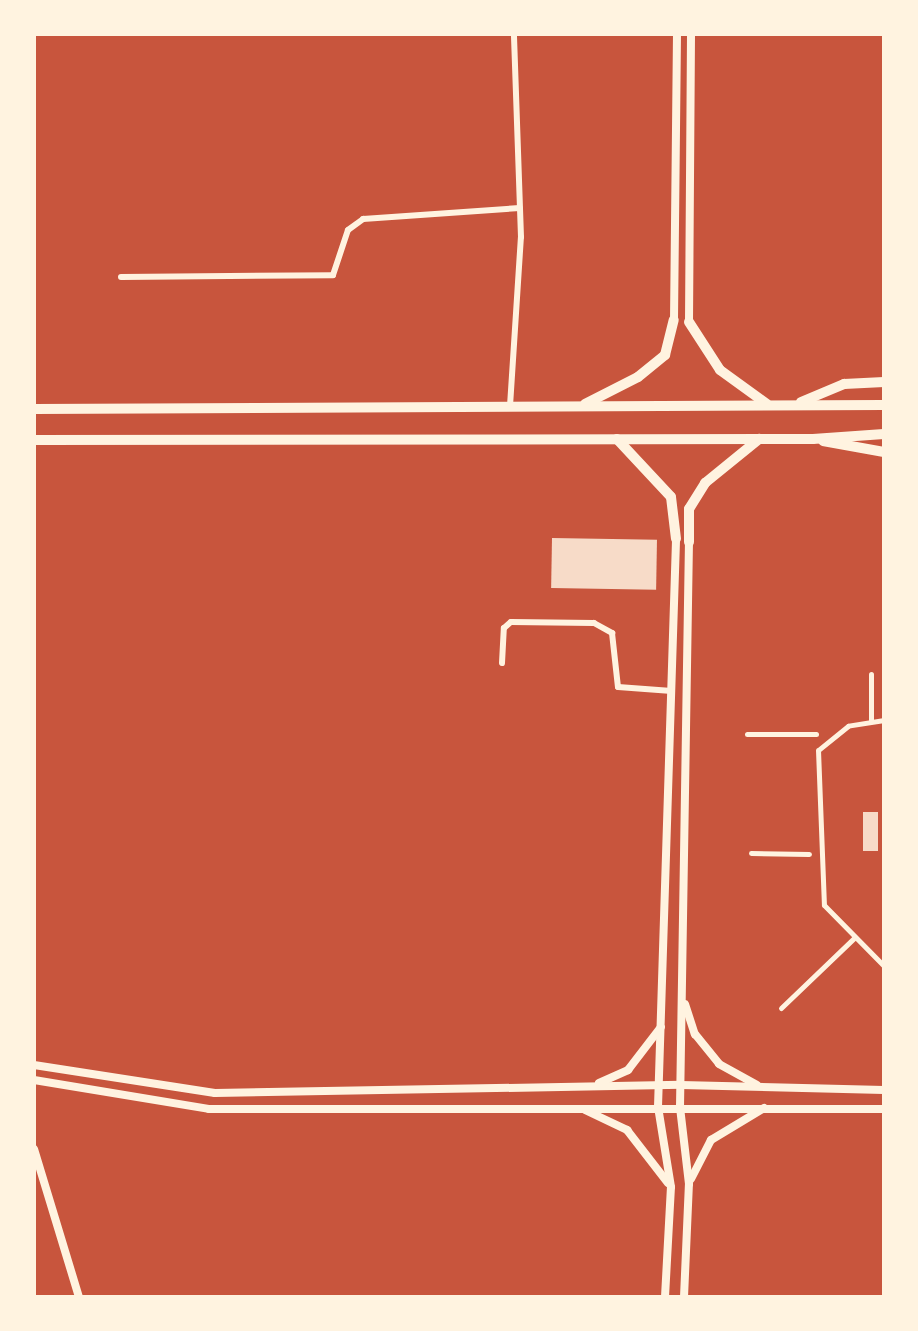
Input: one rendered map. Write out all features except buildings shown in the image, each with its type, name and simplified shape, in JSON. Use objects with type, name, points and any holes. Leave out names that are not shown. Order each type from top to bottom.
[{"type":"main road","points":[[582,405],[638,377],[665,355],[674,320]]},
{"type":"main road","points":[[689,322],[720,370],[767,404]]},
{"type":"main road","points":[[796,404],[844,384],[884,382]]},
{"type":"main road","points":[[34,409],[884,405]]},
{"type":"main road","points":[[34,440],[813,439],[884,434]]},
{"type":"main road","points":[[617,439],[671,497],[676,539]]},
{"type":"main road","points":[[689,542],[689,509],[705,483],[759,439]]},
{"type":"main road","points":[[813,439],[884,452]]},
{"type":"street","points":[[510,406],[520,208],[514,34]]},
{"type":"street","points":[[674,320],[677,34]]},
{"type":"street","points":[[689,322],[691,34]]},
{"type":"street","points":[[121,277],[333,275],[348,230],[363,219],[520,208]]},
{"type":"street","points":[[665,1297],[671,1187],[658,1107],[676,539]]},
{"type":"street","points":[[684,1297],[689,1184],[680,1107],[689,542]]},
{"type":"street","points":[[502,663],[504,628],[511,622],[594,623],[612,633],[618,687],[672,691]]},
{"type":"street","points":[[871,674],[871,721]]},
{"type":"street","points":[[884,720],[848,726],[818,750],[824,905],[884,966]]},
{"type":"street","points":[[747,734],[816,734]]},
{"type":"street","points":[[751,853],[809,854]]},
{"type":"street","points":[[781,1008],[854,938]]},
{"type":"street","points":[[683,998],[695,1034],[712,1057],[731,1074],[762,1087]]},
{"type":"street","points":[[588,1086],[628,1070],[662,1026]]},
{"type":"street","points":[[34,1065],[215,1093],[659,1085],[884,1090]]},
{"type":"street","points":[[34,1080],[209,1109],[884,1109]]},
{"type":"street","points":[[689,1184],[711,1140],[765,1108]]},
{"type":"street","points":[[580,1109],[627,1130],[671,1187]]},
{"type":"street","points":[[34,1149],[79,1297]]}]
